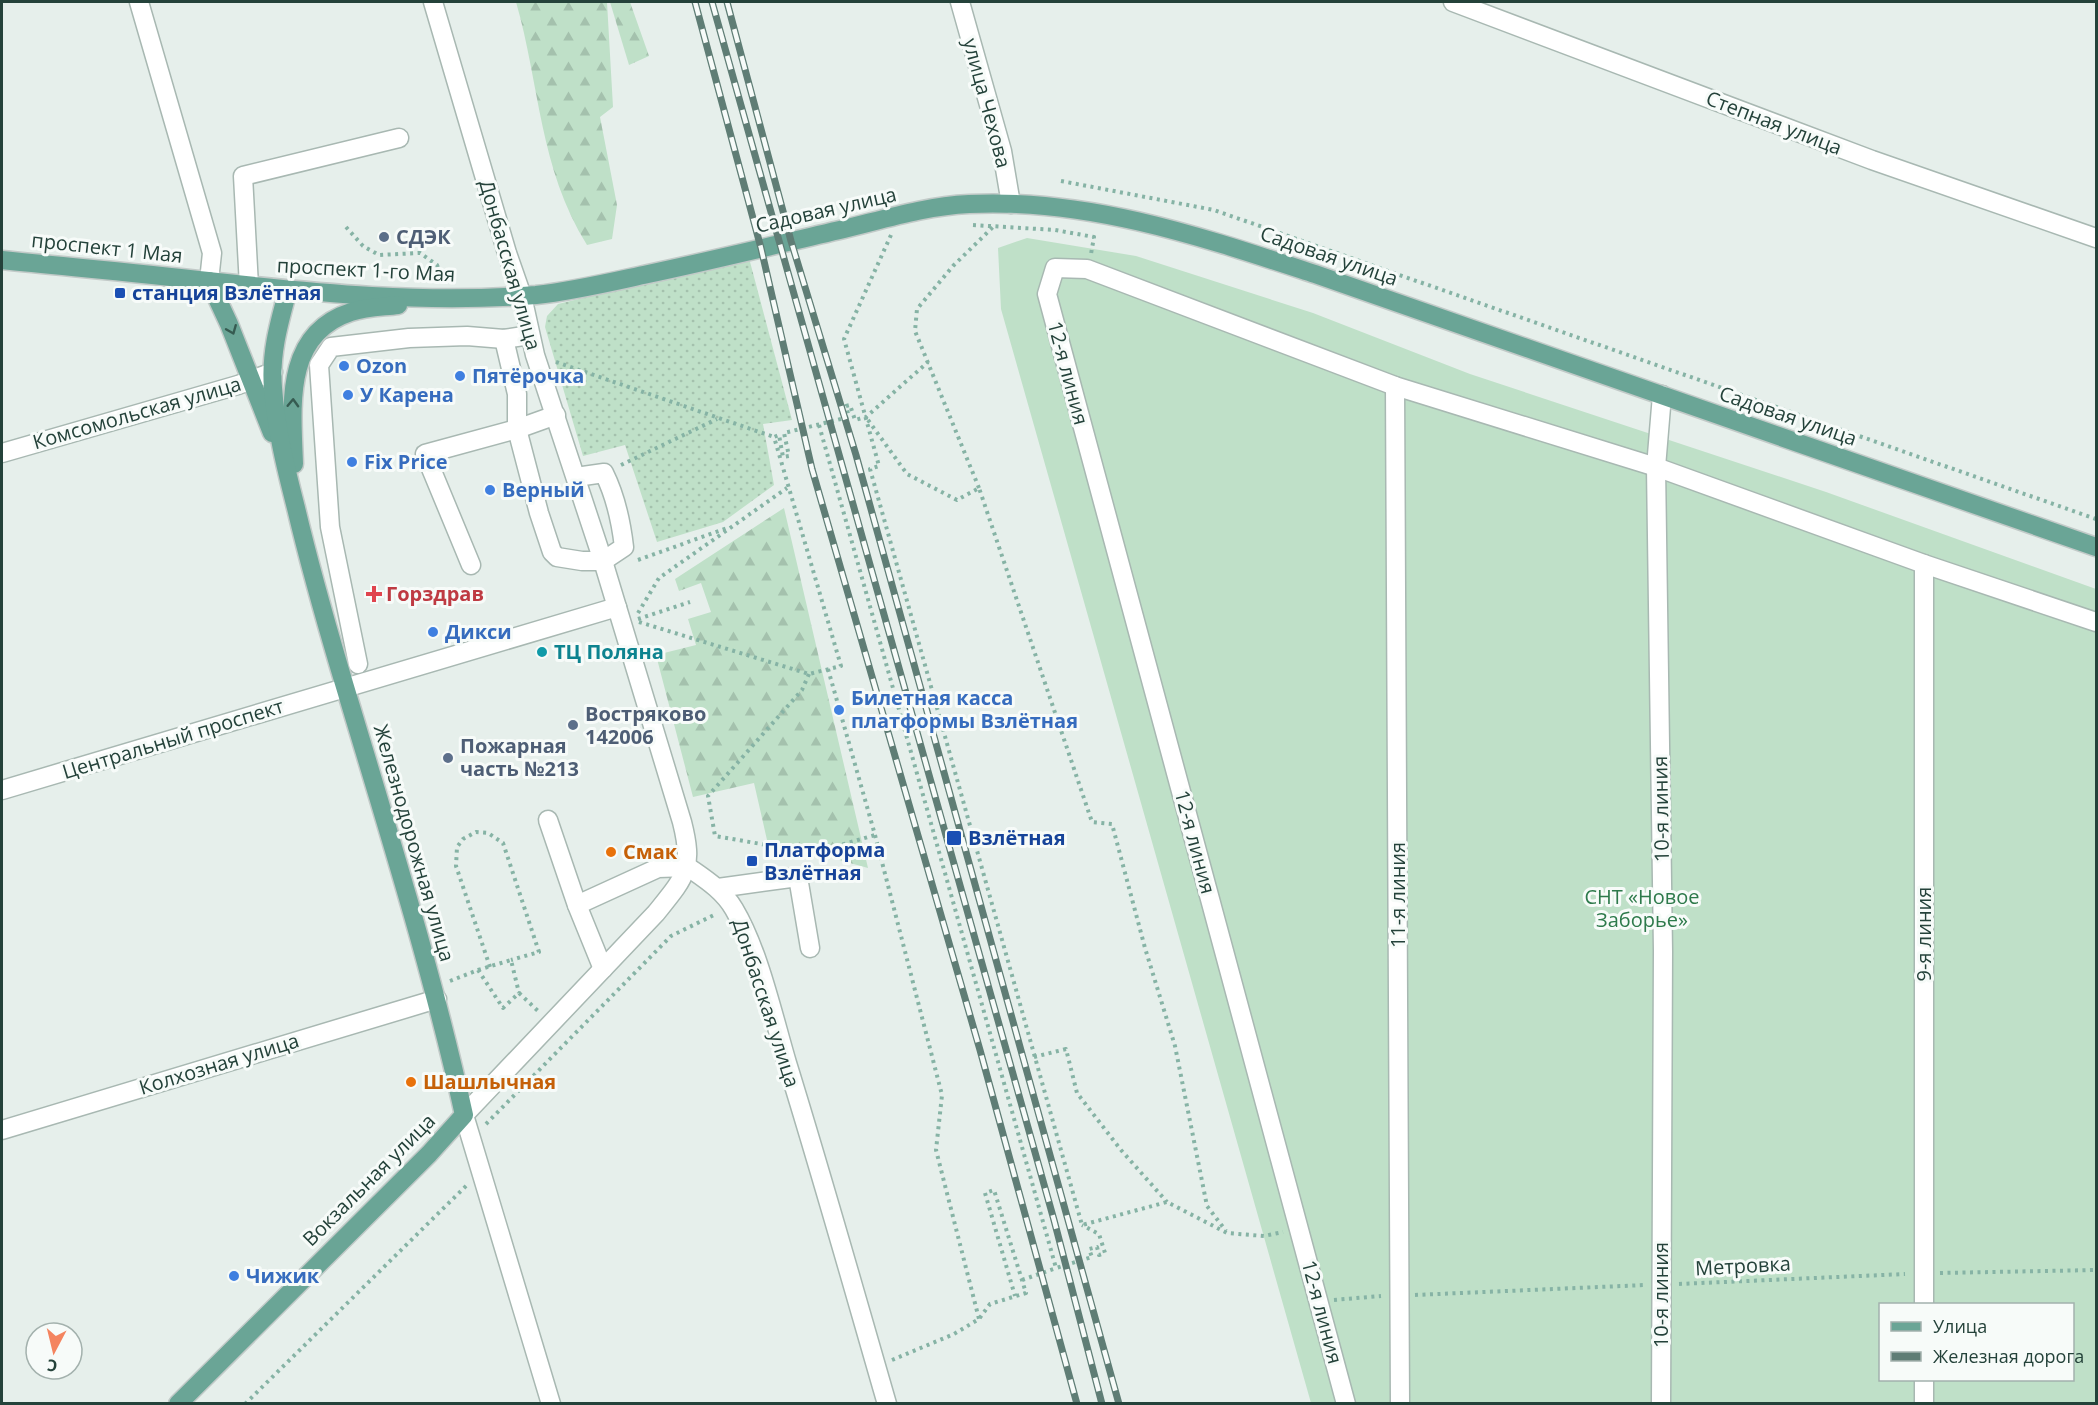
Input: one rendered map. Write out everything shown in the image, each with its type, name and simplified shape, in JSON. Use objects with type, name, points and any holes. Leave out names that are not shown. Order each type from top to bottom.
[{"type":"main road","name":"Садовая улица","points":[[522,296],[579,289],[925,209],[966,204],[1011,204],[1057,207],[1111,215],[1154,223],[1315,274],[2097,547]]},
{"type":"main road","name":"проспект 1 Мая","points":[[2,260],[209,281]]},
{"type":"main road","name":"проспект 1-го Мая","points":[[209,281],[288,290],[483,298],[522,296]]},
{"type":"main road","points":[[209,281],[222,306],[252,380],[287,474]]},
{"type":"main road","name":"Железнодорожная улица","points":[[288,290],[274,346],[273,372],[277,419],[287,474],[312,573],[437,999],[464,1115]]},
{"type":"main road","points":[[300,524],[295,486],[292,405],[298,366],[311,340],[321,328],[351,312],[371,308],[483,298]]},
{"type":"main road","name":"Вокзальная улица","points":[[178,1404],[429,1154],[464,1115]]},
{"type":"street","points":[[139,2],[212,253],[209,281]]},
{"type":"street","name":"Донбасская улица","points":[[433,2],[507,253],[522,296],[535,355],[605,566],[682,822],[688,851],[688,867],[718,888],[744,926],[887,1404]]},
{"type":"street","name":"улица Чехова","points":[[960,2],[1002,151],[1011,204]]},
{"type":"street","name":"Степная улица","points":[[1453,2],[1872,160],[2097,238]]},
{"type":"street","points":[[249,286],[243,176],[399,138]]},
{"type":"street","name":"12-я линия","points":[[1087,269],[1055,268],[1049,281],[1047,294],[1346,1404]]},
{"type":"street","points":[[1087,269],[1395,386],[1656,467],[1924,564],[2097,622]]},
{"type":"street","points":[[358,664],[330,527],[320,365],[331,347],[409,338],[467,336],[504,339],[530,335]]},
{"type":"street","points":[[504,339],[507,359],[518,394],[518,429],[552,552],[557,556],[605,566],[624,547],[621,519],[604,473],[576,477]]},
{"type":"street","name":"Комсомольская улица","points":[[2,453],[273,372]]},
{"type":"street","name":"11-я линия","points":[[1395,386],[1400,1404]]},
{"type":"street","name":"10-я линия","points":[[1661,1404],[1663,951],[1656,467],[1662,395]]},
{"type":"street","points":[[471,565],[424,454],[518,429],[556,416]]},
{"type":"street","name":"9-я линия","points":[[1924,564],[1924,1303]]},
{"type":"street","name":"Центральный проспект","points":[[2,790],[617,607]]},
{"type":"street","points":[[548,820],[577,905],[603,969]]},
{"type":"street","points":[[464,1115],[656,913],[683,878],[688,867],[658,868],[577,905]]},
{"type":"street","points":[[718,888],[798,877],[810,948]]},
{"type":"street","name":"Колхозная улица","points":[[2,1130],[437,999]]},
{"type":"street","name":"Железнодорожная улица","points":[[464,1115],[551,1404]]},
{"type":"street","points":[[1924,1381],[1924,1404]]},
{"type":"path","points":[[1061,181],[1214,210],[2097,519]]},
{"type":"path","points":[[962,224],[1055,230],[1094,237],[1087,269]]},
{"type":"path","points":[[346,226],[363,246],[379,255],[420,253],[437,265],[449,297]]},
{"type":"path","points":[[994,226],[953,266],[917,309],[915,331],[979,488],[1092,822],[1112,824],[1174,1046],[1208,1206],[1227,1233]]},
{"type":"path","points":[[892,233],[844,339],[879,466],[870,470],[1082,1225],[1099,1234],[1105,1253],[1099,1255],[1097,1247],[1089,1249],[1092,1257],[1022,1280]]},
{"type":"path","points":[[535,355],[774,437],[779,435],[783,457],[789,456],[784,433],[849,417],[846,406],[850,405],[855,420],[866,417],[928,362]]},
{"type":"path","points":[[866,417],[907,474],[957,500],[979,488]]},
{"type":"path","points":[[604,473],[717,418]]},
{"type":"path","points":[[819,425],[1056,1268]]},
{"type":"path","points":[[634,620],[808,674],[841,666],[787,488],[774,437]]},
{"type":"path","points":[[634,620],[659,578],[787,488]]},
{"type":"path","points":[[605,566],[734,525]]},
{"type":"path","points":[[634,620],[690,602]]},
{"type":"path","points":[[828,669],[875,835],[942,1095],[936,1150],[979,1320]]},
{"type":"path","points":[[808,674],[802,690],[708,796],[715,836],[813,853],[875,835]]},
{"type":"path","points":[[450,981],[539,952],[503,843],[488,833],[476,832],[463,839],[457,847],[456,866],[490,967]]},
{"type":"path","points":[[471,1139],[671,936],[733,907]]},
{"type":"path","points":[[511,960],[519,993],[539,1011]]},
{"type":"path","points":[[478,970],[503,1008],[519,993]]},
{"type":"path","points":[[1034,1056],[1066,1049],[1077,1093],[1121,1150],[1167,1202],[1227,1233],[1264,1236],[1299,1228]]},
{"type":"path","points":[[245,1404],[480,1172]]},
{"type":"path","points":[[877,1368],[954,1334],[979,1320],[990,1304],[1026,1293],[994,1190],[985,1193],[1015,1296]]},
{"type":"path","points":[[1082,1225],[1167,1202]]},
{"type":"path","name":"Метровка","points":[[1319,1301],[1400,1295],[1924,1273],[2097,1270]]},
{"type":"green space","points":[[516,2],[607,2],[613,107],[600,117],[617,205],[612,239],[587,245],[571,216],[559,186],[542,126]]},
{"type":"green space","points":[[610,2],[630,2],[649,56],[629,65]]},
{"type":"green space","name":"СНТ «Новое Заборье»","points":[[1027,238],[1136,256],[1313,313],[1470,374],[1826,492],[2096,589],[2096,1403],[1311,1403],[1001,309],[998,248]]},
{"type":"green space","points":[[749,258],[792,420],[763,424],[774,485],[723,522],[657,542],[625,445],[583,456],[545,327],[547,316],[558,304]]},
{"type":"green space","points":[[784,508],[868,868],[767,840],[754,783],[693,797],[656,655],[696,645],[688,619],[711,612],[701,583],[679,591],[675,579]]},
{"type":"railway","points":[[695,2],[761,248],[812,469],[980,1050],[1077,1404]]},
{"type":"railway","points":[[712,2],[1054,1220],[1102,1404]]},
{"type":"railway","points":[[727,2],[791,241],[856,455],[1119,1404]]},
{"type":"place","name":"СДЭК","points":[[384,237]]},
{"type":"place","name":"станция Взлётная","points":[[120,293]]},
{"type":"place","name":"Ozon","points":[[344,366]]},
{"type":"place","name":"Пятёрочка","points":[[460,376]]},
{"type":"place","name":"У Карена","points":[[348,395]]},
{"type":"place","name":"Fix Price","points":[[352,462]]},
{"type":"place","name":"Верный","points":[[490,490]]},
{"type":"place","name":"Горздрав","points":[[374,594]]},
{"type":"place","name":"Дикси","points":[[433,632]]},
{"type":"place","name":"ТЦ Поляна","points":[[542,652]]},
{"type":"place","name":"Билетная касса платформы Взлётная","points":[[839,710]]},
{"type":"place","name":"Востряково 142006","points":[[573,725]]},
{"type":"place","name":"Пожарная часть №213","points":[[448,758]]},
{"type":"place","name":"Взлётная","points":[[954,838]]},
{"type":"place","name":"Смак","points":[[611,852]]},
{"type":"place","name":"Платформа Взлётная","points":[[752,861]]},
{"type":"place","name":"Шашлычная","points":[[411,1082]]},
{"type":"place","name":"Чижик","points":[[234,1276]]}]
